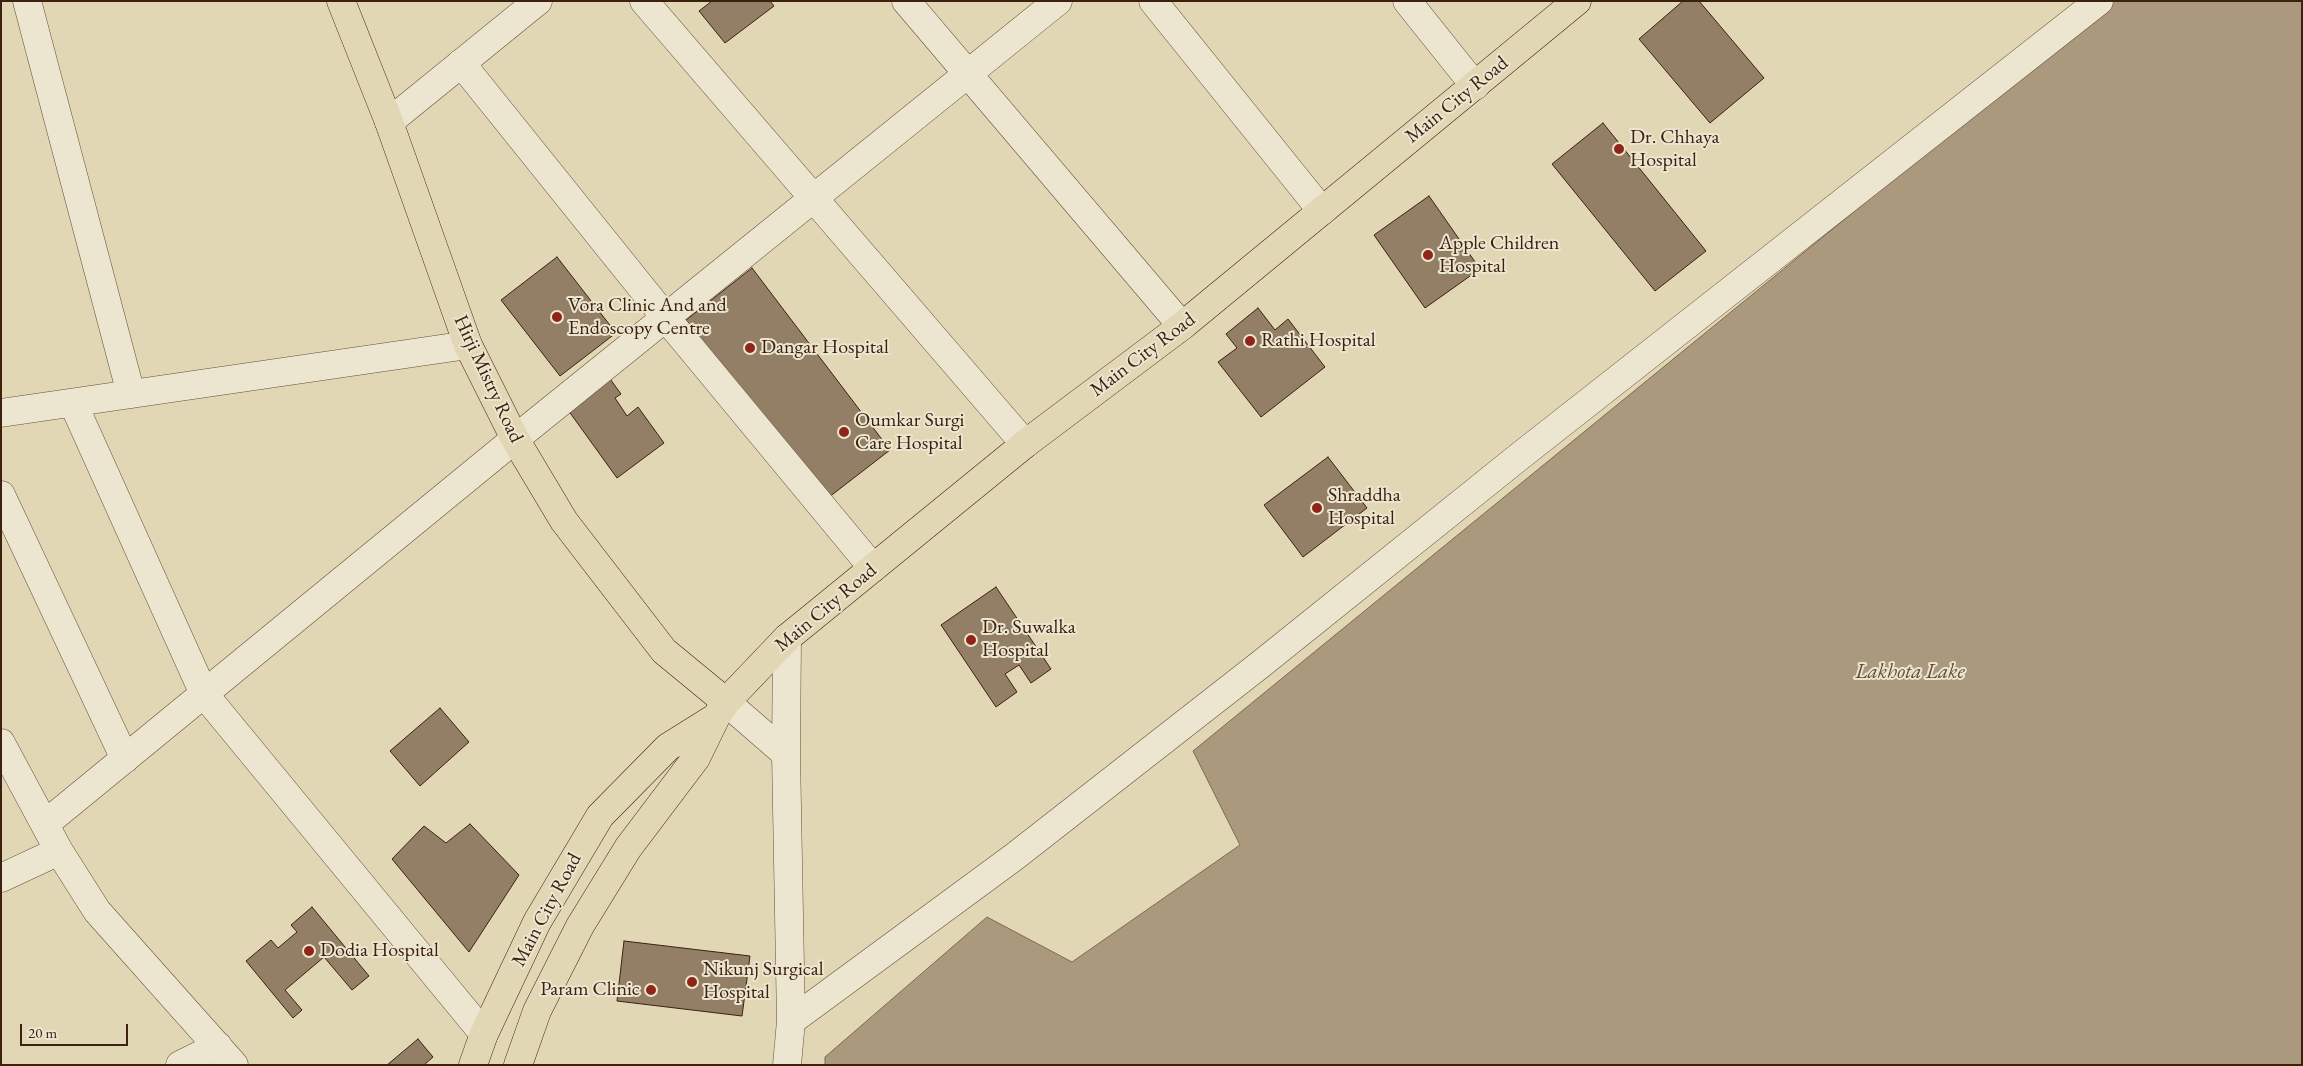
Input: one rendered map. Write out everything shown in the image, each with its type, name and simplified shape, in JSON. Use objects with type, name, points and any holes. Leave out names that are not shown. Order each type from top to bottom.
[{"type":"main road","name":"Hirji Mistry Road","points":[[341,1],[389,122],[468,345],[515,439],[564,521],[664,651],[721,709]]},
{"type":"main road","name":"Main City Road","points":[[473,1065],[484,1034],[537,922],[600,816],[668,747],[721,709],[787,638],[1025,444],[1182,326],[1577,1]]},
{"type":"main road","name":"Main City Road","points":[[518,1065],[537,1011],[580,926],[628,848],[696,758],[721,709]]},
{"type":"street","points":[[28,1],[131,394]]},
{"type":"street","points":[[389,122],[538,1]]},
{"type":"street","points":[[644,1],[1025,444]]},
{"type":"street","points":[[906,1],[1182,326]]},
{"type":"street","points":[[45,824],[515,439],[1058,1]]},
{"type":"street","points":[[1152,1],[1322,211]]},
{"type":"street","points":[[1407,1],[1475,86]]},
{"type":"street","points":[[791,1020],[1014,858],[1261,664],[1520,456],[2099,1]]},
{"type":"street","points":[[461,63],[666,318],[873,568]]},
{"type":"street","points":[[1,413],[468,345]]},
{"type":"street","points":[[73,403],[204,694],[484,1034]]},
{"type":"street","points":[[1,495],[125,759]]},
{"type":"street","points":[[787,638],[786,754],[791,1020],[788,1065]]},
{"type":"street","points":[[721,709],[786,754]]},
{"type":"street","points":[[1,743],[59,851],[97,911],[226,1055],[180,1065]]},
{"type":"street","points":[[1,878],[59,851]]},
{"type":"water","name":"Lakhota Lake","points":[[2112,1],[2302,1],[2302,1065],[825,1065],[825,1057],[987,917],[1072,962],[1240,845],[1193,751]]},
{"type":"building","points":[[712,1],[770,1],[774,6],[725,43],[699,11]]},
{"type":"building","points":[[1683,1],[1699,1],[1764,78],[1710,123],[1639,39]]},
{"type":"building","points":[[1603,123],[1706,251],[1655,291],[1552,164]]},
{"type":"building","points":[[1429,196],[1480,269],[1425,308],[1374,235]]},
{"type":"building","points":[[557,257],[616,333],[560,376],[501,300]]},
{"type":"building","points":[[752,268],[890,450],[824,501],[686,320]]},
{"type":"building","points":[[1258,308],[1275,330],[1288,319],[1325,367],[1261,417],[1218,362],[1237,348],[1226,334]]},
{"type":"building","points":[[605,372],[621,394],[615,398],[627,416],[638,407],[664,443],[617,478],[563,403]]},
{"type":"building","points":[[1328,457],[1367,508],[1303,557],[1264,505]]},
{"type":"building","points":[[996,587],[1051,669],[1031,683],[1019,665],[1005,674],[1017,692],[996,707],[941,625]]},
{"type":"building","points":[[440,708],[469,742],[420,786],[390,751]]},
{"type":"building","points":[[470,824],[519,875],[469,952],[392,859],[424,826],[446,843]]},
{"type":"building","points":[[312,907],[369,976],[352,990],[324,957],[285,990],[302,1010],[293,1018],[246,961],[271,940],[278,948],[297,932],[291,925]]},
{"type":"building","points":[[624,941],[750,956],[742,1016],[617,1001]]},
{"type":"building","points":[[418,1039],[433,1057],[424,1065],[387,1065]]},
{"type":"place","name":"Dr. Chhaya Hospital","points":[[1619,149]]},
{"type":"place","name":"Apple Children Hospital","points":[[1428,255]]},
{"type":"place","name":"Vora Clinic And and Endoscopy Centre","points":[[557,317]]},
{"type":"place","name":"Rathi Hospital","points":[[1250,341]]},
{"type":"place","name":"Dangar Hospital","points":[[750,348]]},
{"type":"place","name":"Oumkar Surgi Care Hospital","points":[[844,432]]},
{"type":"place","name":"Shraddha Hospital","points":[[1317,508]]},
{"type":"place","name":"Dr. Suwalka Hospital","points":[[971,640]]},
{"type":"place","name":"Dodia Hospital","points":[[309,951]]},
{"type":"place","name":"Nikunj Surgical Hospital","points":[[692,982]]},
{"type":"place","name":"Param Clinic","points":[[651,990]]}]
